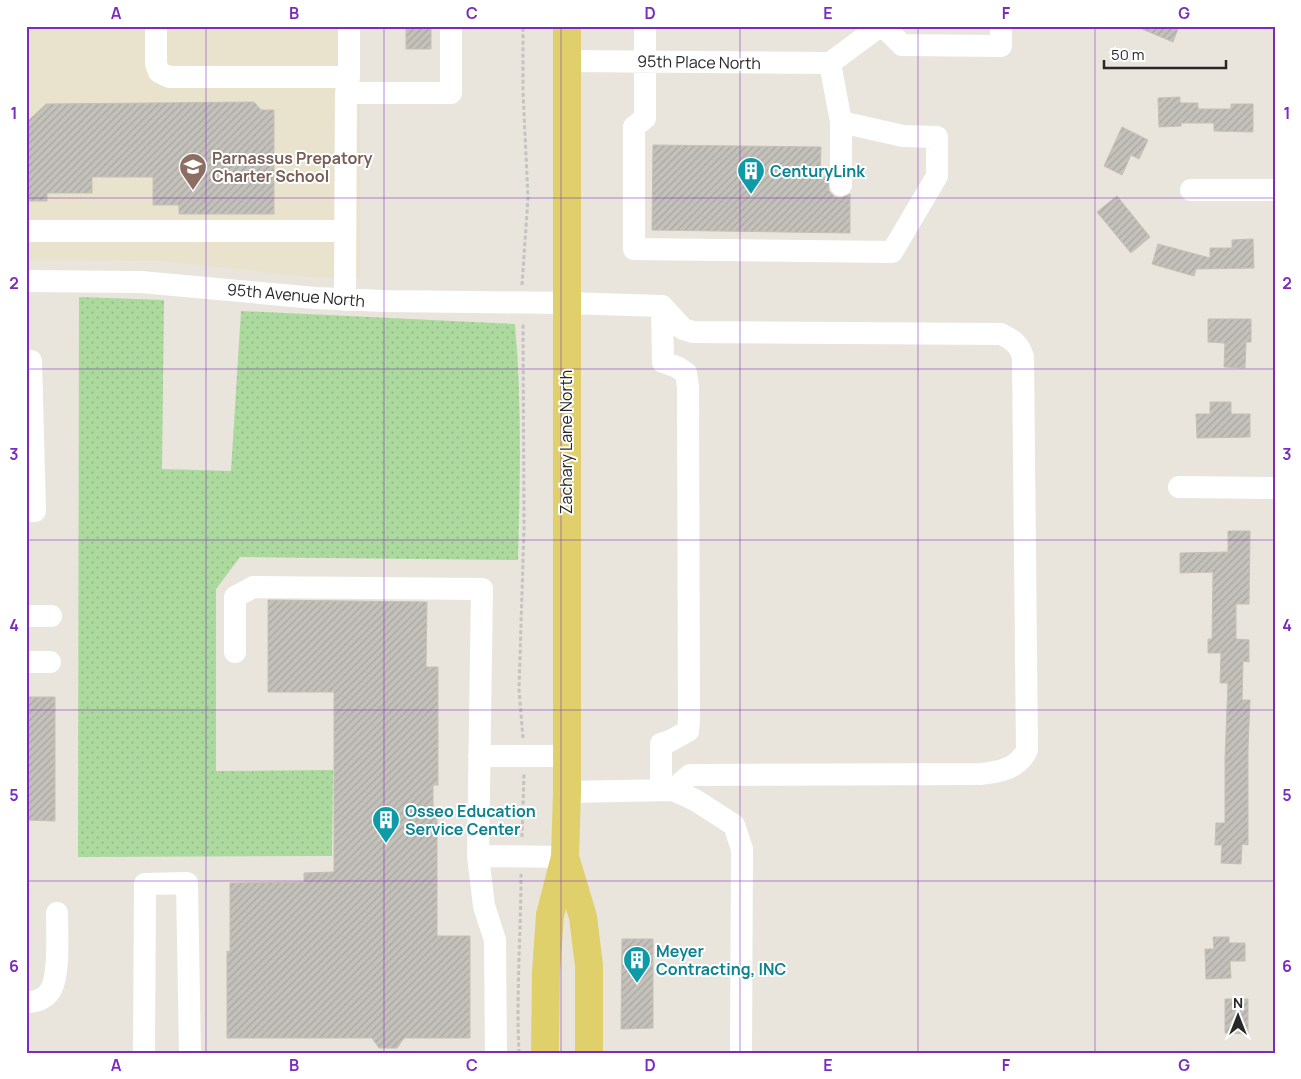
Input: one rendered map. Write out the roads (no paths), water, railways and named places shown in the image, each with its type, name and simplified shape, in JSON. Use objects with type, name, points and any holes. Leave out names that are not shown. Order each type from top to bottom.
[{"type":"main road","name":"Zachary Lane North","points":[[542,1046],[550,915],[565,857],[567,792],[567,26]]},
{"type":"main road","name":"Zachary Lane North","points":[[565,857],[583,917],[589,966],[590,1053]]},
{"type":"street","points":[[156,26],[156,64],[158,72],[169,77],[348,85],[451,93],[451,26]]},
{"type":"street","points":[[345,300],[349,26]]},
{"type":"street","points":[[645,26],[644,118],[634,127],[643,205],[634,249],[892,252],[938,176],[937,137],[903,136],[841,122]]},
{"type":"street","points":[[841,185],[841,122],[830,64],[881,26],[902,45],[1001,46],[1001,26]]},
{"type":"street","name":"95th Place North","points":[[568,61],[830,64]]},
{"type":"street","points":[[1191,190],[1275,190]]},
{"type":"street","points":[[26,231],[345,231]]},
{"type":"street","name":"95th Avenue North","points":[[26,281],[141,282],[345,300],[662,306]]},
{"type":"street","points":[[662,306],[663,362],[677,367],[686,373],[688,387],[689,720],[688,731],[661,744],[667,790]]},
{"type":"street","points":[[662,306],[683,329],[694,332],[1001,334],[1014,341],[1020,347],[1023,357],[1027,750],[1023,758],[999,772],[980,774],[690,775],[667,790]]},
{"type":"street","points":[[26,361],[31,361],[34,512],[26,511]]},
{"type":"street","points":[[1179,487],[1275,488]]},
{"type":"street","points":[[235,652],[235,597],[252,586],[482,589],[478,856],[484,906],[495,940],[496,1053]]},
{"type":"street","points":[[26,616],[51,616]]},
{"type":"street","points":[[26,662],[50,662]]},
{"type":"street","points":[[479,756],[566,756]]},
{"type":"street","points":[[567,792],[667,790],[695,800],[734,825],[742,849],[741,1053]]},
{"type":"street","points":[[478,856],[565,857]]},
{"type":"street","points":[[144,1053],[146,884],[187,883],[190,1053]]},
{"type":"street","points":[[26,1002],[37,1002],[50,992],[56,977],[57,913]]},
{"type":"place","name":"Parnassus Prepatory Charter School","points":[[193,191]]},
{"type":"place","name":"CenturyLink","points":[[751,195]]},
{"type":"place","name":"Osseo Education Service Center","points":[[386,844]]},
{"type":"place","name":"Meyer Contracting, INC","points":[[637,984]]}]
